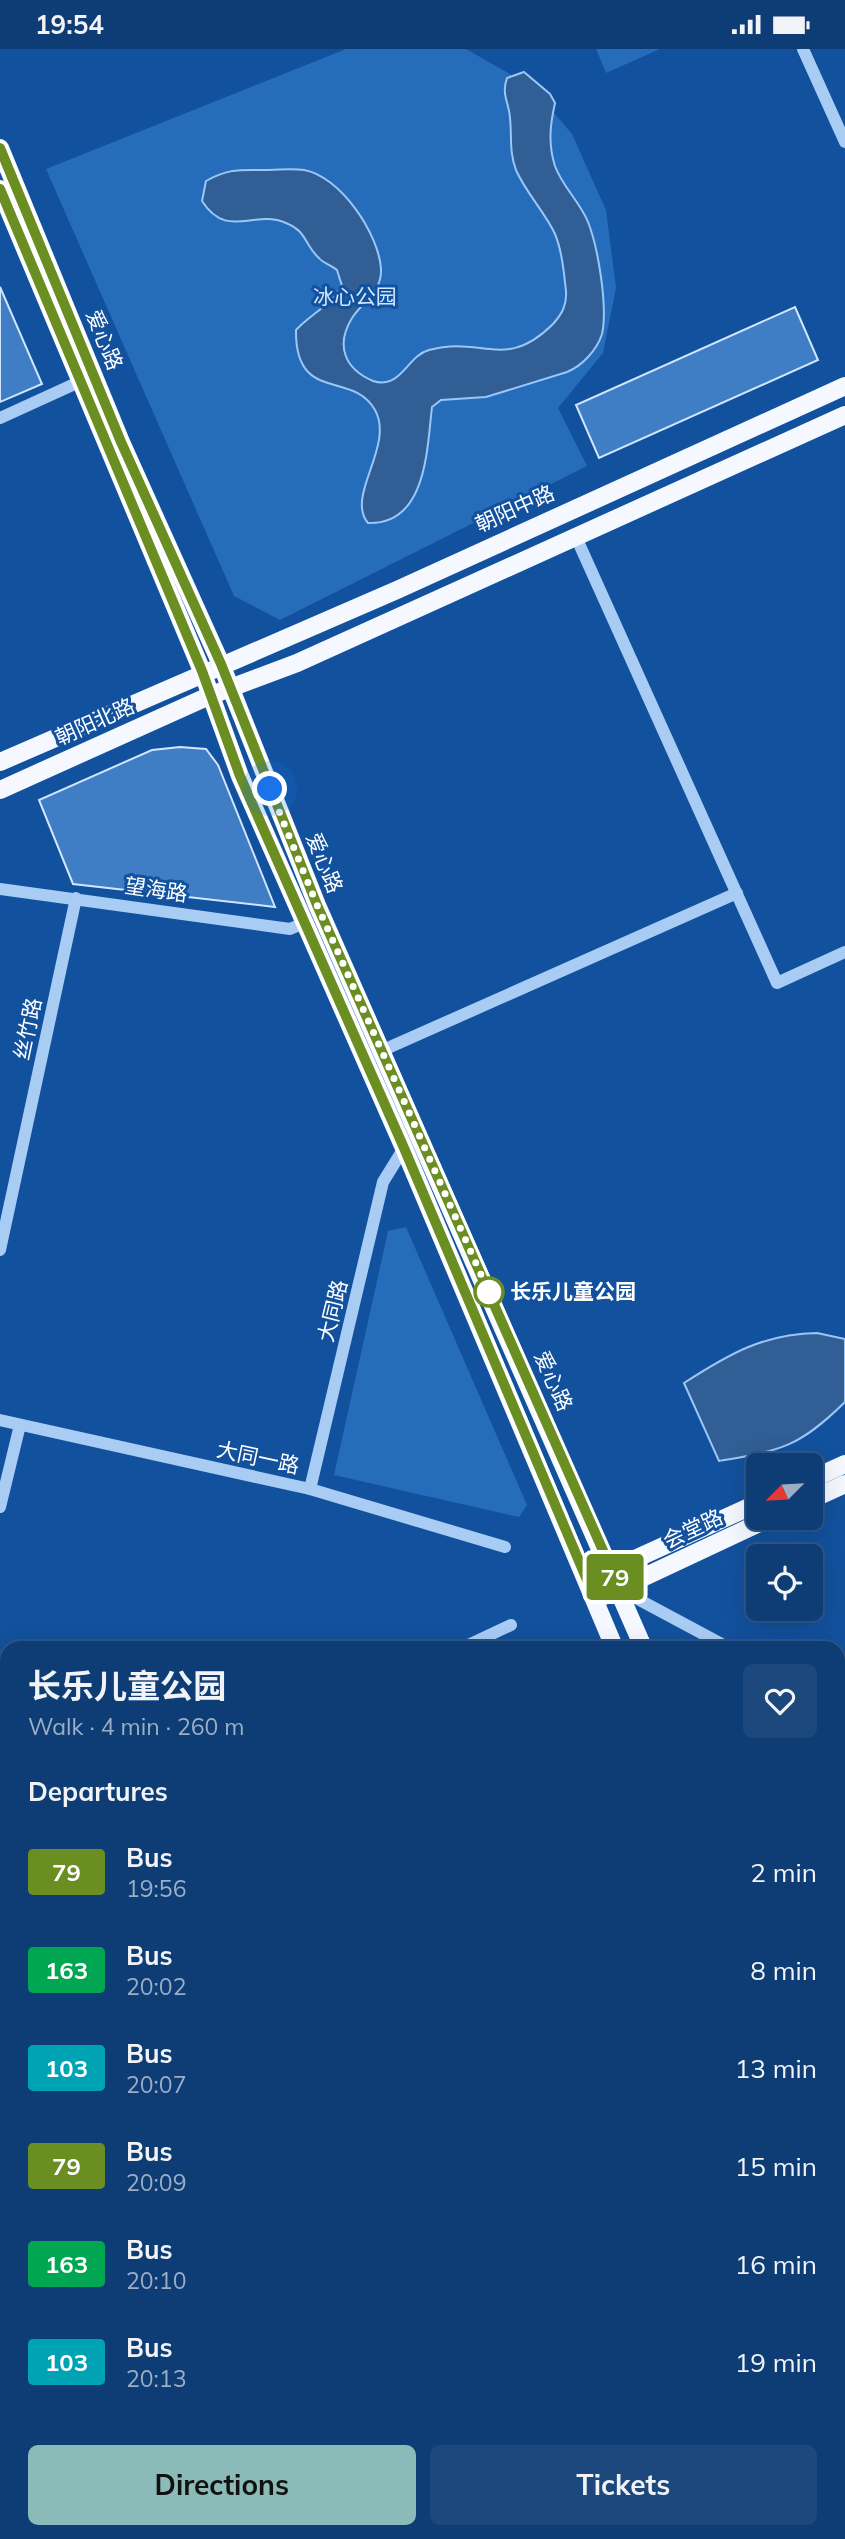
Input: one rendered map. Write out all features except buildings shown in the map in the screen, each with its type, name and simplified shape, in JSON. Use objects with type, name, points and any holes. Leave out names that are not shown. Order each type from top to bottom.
[{"type":"main road","name":"爱心路","points":[[0,148],[121,442],[221,664],[317,905],[642,1641]]},
{"type":"main road","name":"爱心路","points":[[0,189],[202,671],[209,696],[304,923],[404,1148],[612,1641]]},
{"type":"main road","name":"朝阳中路","points":[[202,671],[397,590],[845,386]]},
{"type":"main road","points":[[209,696],[297,663],[845,415]]},
{"type":"main road","points":[[503,540],[514,565]]},
{"type":"main road","name":"朝阳北路","points":[[0,762],[202,671]]},
{"type":"main road","name":"朝阳北路","points":[[0,790],[209,696]]},
{"type":"main road","points":[[823,1474],[845,1464]]},
{"type":"main road","points":[[823,1494],[845,1484]]},
{"type":"main road","name":"会堂路","points":[[587,1580],[746,1508]]},
{"type":"main road","name":"会堂路","points":[[595,1600],[746,1529]]},
{"type":"street","points":[[803,49],[845,142]]},
{"type":"street","points":[[0,418],[79,382]]},
{"type":"street","points":[[576,537],[777,983],[845,952]]},
{"type":"street","name":"望海路","points":[[0,889],[290,929],[304,923]]},
{"type":"street","points":[[381,1051],[737,893]]},
{"type":"street","name":"丝竹路","points":[[0,1250],[76,898]]},
{"type":"street","name":"大同路","points":[[310,1489],[383,1181],[404,1148]]},
{"type":"street","name":"大同一路","points":[[0,1420],[310,1489],[505,1547]]},
{"type":"street","points":[[0,1507],[20,1425]]},
{"type":"street","points":[[587,1580],[620,1589],[716,1641]]},
{"type":"street","points":[[477,1641],[511,1625]]},
{"type":"green space","name":"冰心公园","points":[[346,49],[466,49],[531,86],[572,134],[606,210],[616,288],[603,353],[558,408],[587,466],[280,620],[234,596],[46,169]]},
{"type":"green space","points":[[596,49],[660,49],[606,73]]},
{"type":"green space","points":[[406,1227],[527,1505],[519,1517],[334,1475],[388,1231]]},
{"type":"shaded area","points":[[524,72],[550,94],[555,103],[551,150],[558,173],[585,215],[592,233],[603,293],[602,334],[588,357],[567,372],[486,397],[441,400],[432,407],[425,462],[413,498],[402,511],[387,520],[368,523],[363,512],[362,499],[379,439],[375,410],[365,398],[353,391],[315,377],[305,368],[298,353],[296,330],[338,292],[342,286],[337,270],[321,260],[298,230],[286,223],[262,219],[231,221],[211,213],[202,201],[206,181],[235,171],[304,170],[331,183],[344,195],[373,240],[381,269],[375,290],[352,318],[344,338],[346,356],[363,376],[376,382],[389,381],[398,376],[420,354],[429,350],[464,346],[507,349],[521,346],[553,324],[566,301],[562,262],[555,234],[520,178],[512,157],[505,84],[507,78]]},
{"type":"shaded area","points":[[817,1333],[845,1339],[845,1402],[814,1429],[788,1445],[719,1461],[684,1383],[747,1347],[798,1334]]},
{"type":"bus line","name":"79","points":[[0,148],[121,442],[146,492],[221,664],[317,905],[620,1589],[587,1580],[404,1148],[240,776],[202,671],[0,189]]},
{"type":"place","name":"长乐儿童公园","points":[[489,1292]]},
{"type":"route","points":[[270,789],[317,905],[494,1304],[489,1292]]}]
